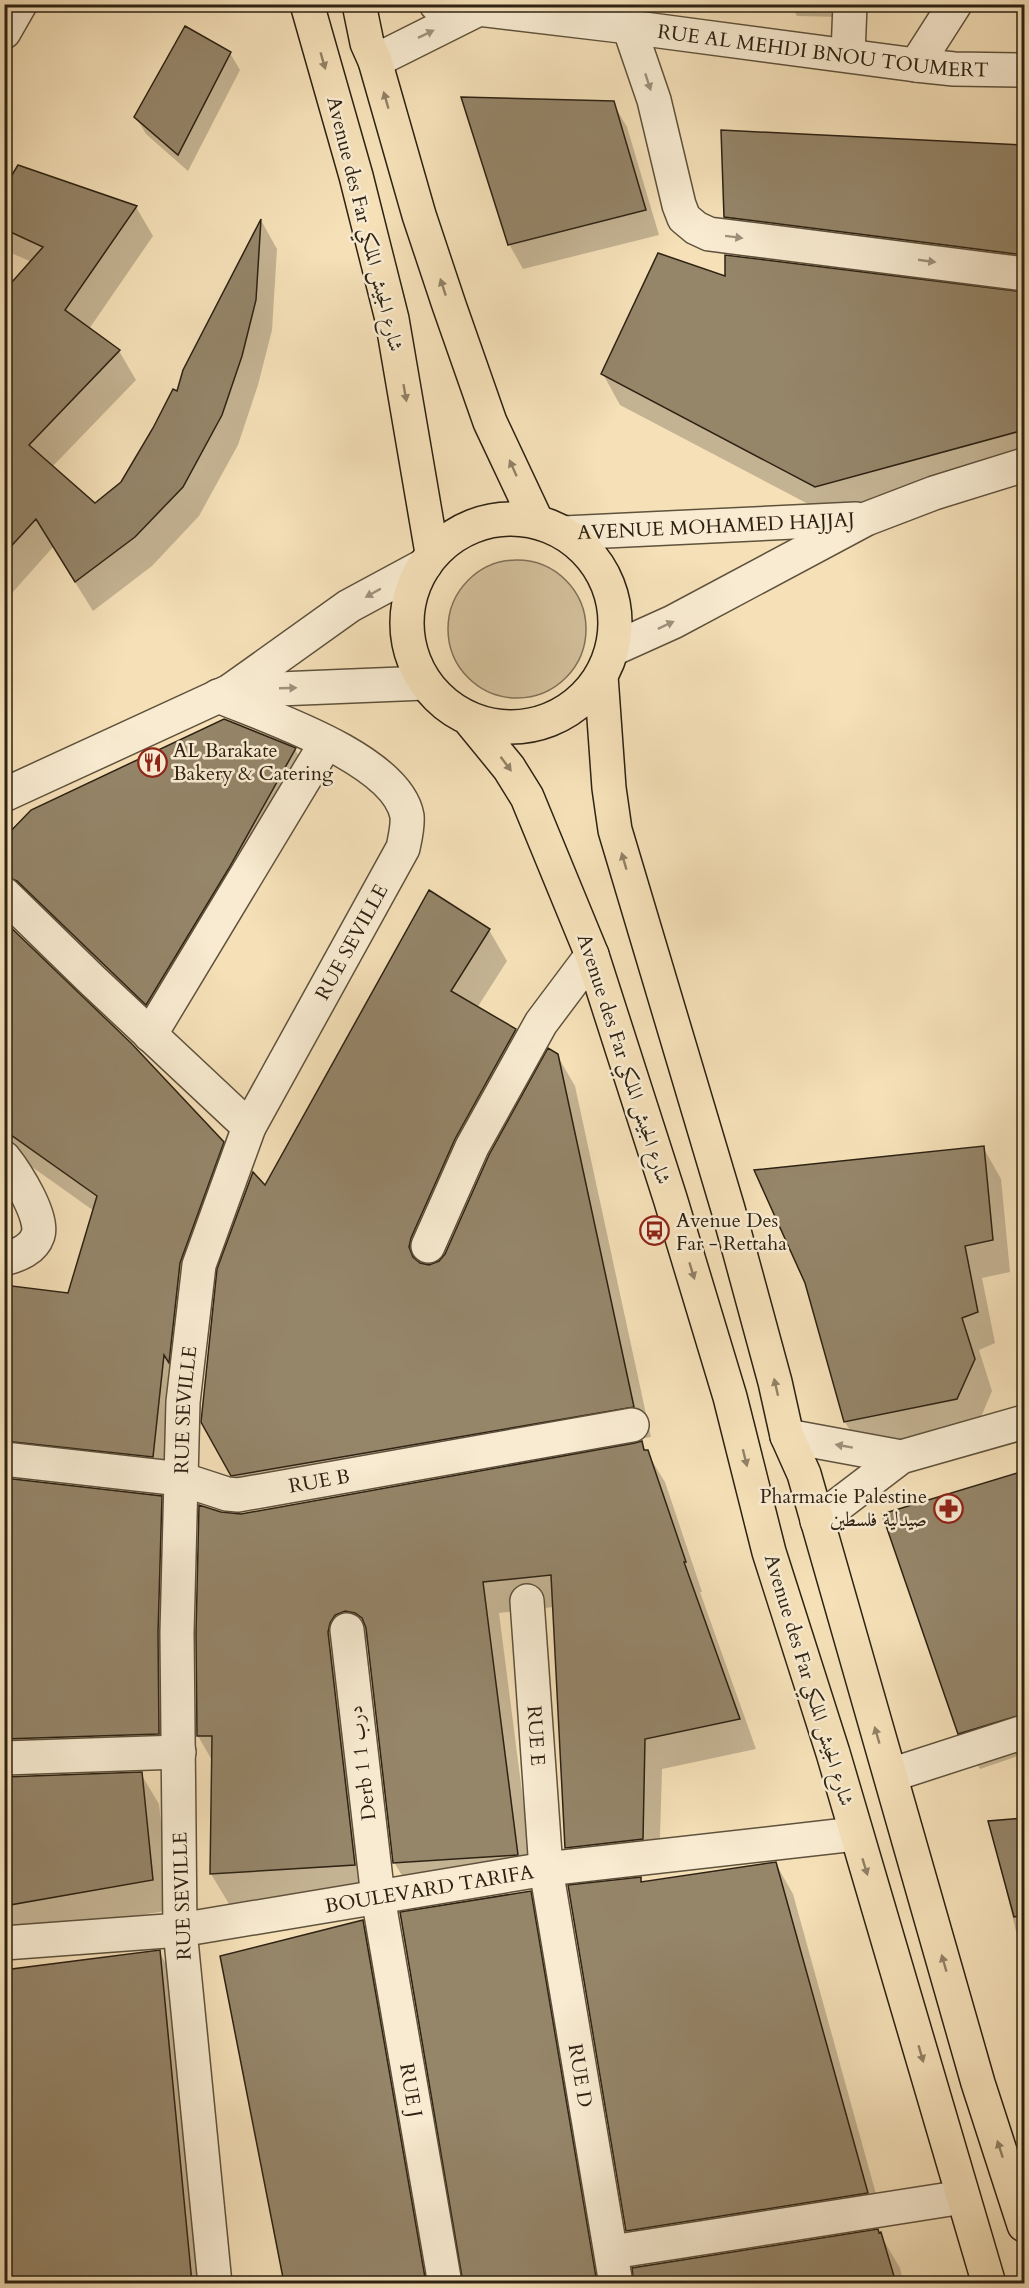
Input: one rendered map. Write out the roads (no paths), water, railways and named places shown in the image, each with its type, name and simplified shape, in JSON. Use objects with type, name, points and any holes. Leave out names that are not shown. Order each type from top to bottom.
[{"type":"main road","name":"Avenue des Far شارع الجيش الملكي","points":[[307,4],[356,176],[392,319],[428,559]]},
{"type":"main road","points":[[358,4],[367,43],[375,61],[419,215],[490,422],[551,527]]},
{"type":"main road","points":[[607,663],[582,700],[557,717],[529,726],[498,727],[469,719],[444,704],[425,682],[412,654],[407,624],[412,593],[428,559],[467,529],[502,519],[551,527],[590,553],[608,582],[616,615],[607,663],[615,830],[728,1209],[775,1382],[787,1436],[804,1474],[978,2083],[1024,2225]]},
{"type":"main road","name":"Avenue des Far شارع الجيش الملكي","points":[[469,719],[509,768],[527,797],[592,955],[720,1364],[769,1552],[832,1753],[989,2283]]},
{"type":"street","name":"RUE AL MEHDI BNOU TOUMERT","points":[[436,4],[916,65],[954,69],[1024,70]]},
{"type":"street","points":[[848,55],[850,4]]},
{"type":"street","points":[[916,65],[955,4]]},
{"type":"street","points":[[375,61],[478,9]]},
{"type":"street","points":[[629,27],[654,100],[679,205],[684,218],[696,228],[709,234],[727,237],[1024,274]]},
{"type":"street","name":"AVENUE MOHAMED HAJJAJ","points":[[607,663],[673,622],[866,519],[934,493],[1024,465]]},
{"type":"street","name":"AVENUE MOHAMED HAJJAJ","points":[[551,527],[866,519]]},
{"type":"street","points":[[4,795],[224,694],[349,606],[428,559]]},
{"type":"street","points":[[224,694],[425,682]]},
{"type":"street","name":"RUE SEVILLE","points":[[215,2283],[180,1930],[177,1633],[183,1402],[199,1264],[249,1127],[403,848],[407,827],[407,815],[389,783],[355,757],[224,694]]},
{"type":"street","points":[[150,1035],[326,742]]},
{"type":"street","points":[[4,894],[249,1127]]},
{"type":"street","points":[[428,1246],[472,1147],[541,1023],[592,955]]},
{"type":"street","points":[[4,1158],[25,1189],[39,1227],[38,1235],[25,1252],[4,1259]]},
{"type":"street","points":[[817,1521],[901,1457],[1024,1422]]},
{"type":"street","name":"RUE B","points":[[4,1459],[181,1479],[238,1495],[632,1425]]},
{"type":"street","points":[[787,1436],[901,1457]]},
{"type":"street","name":"RUE E","points":[[527,1601],[546,1869]]},
{"type":"street","name":"Derb 1 درب 1","points":[[347,1630],[378,1897]]},
{"type":"street","points":[[891,1775],[1024,1732]]},
{"type":"street","points":[[4,1758],[179,1752]]},
{"type":"street","name":"BOULEVARD TARIFA","points":[[4,1942],[180,1930],[546,1869],[855,1834]]},
{"type":"street","name":"RUE D","points":[[546,1869],[614,2268]]},
{"type":"street","name":"RUE J","points":[[378,1897],[445,2283]]},
{"type":"street","points":[[614,2268],[963,2197]]},
{"type":"place","name":"AL Barakate Bakery & Catering","points":[[152,762]]},
{"type":"place","name":"Avenue Des Far - Rettaha","points":[[655,1231]]},
{"type":"place","name":"Pharmacie Palestine صيدلية فلسطين","points":[[948,1508]]}]
